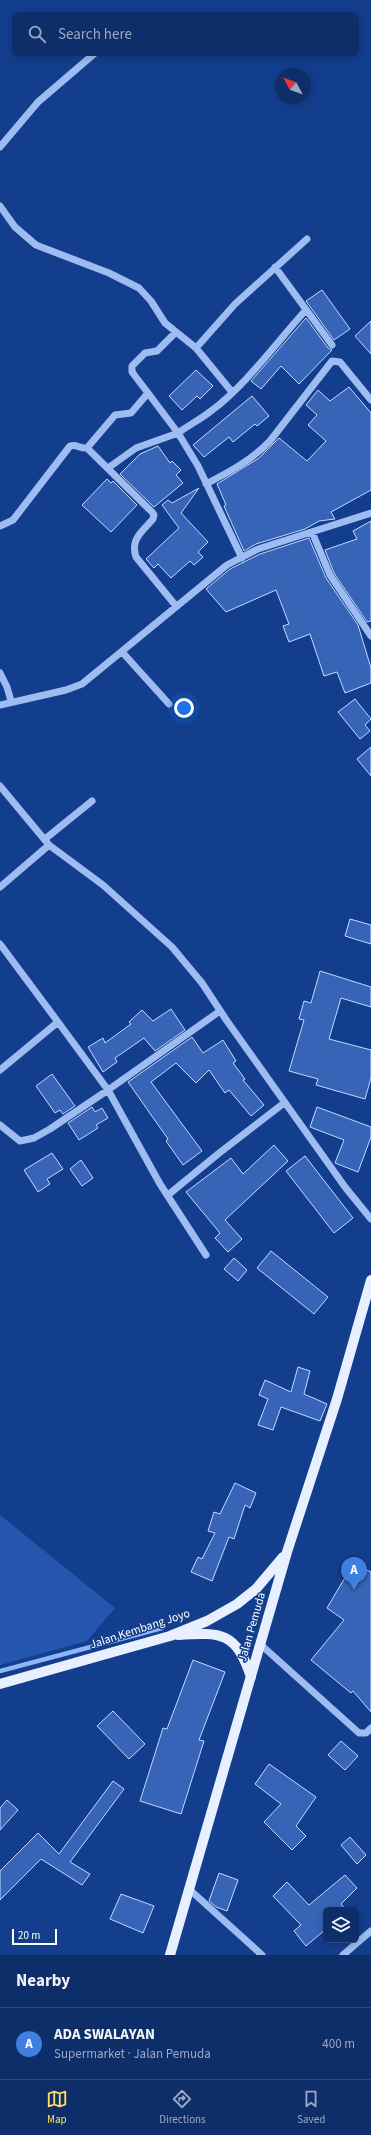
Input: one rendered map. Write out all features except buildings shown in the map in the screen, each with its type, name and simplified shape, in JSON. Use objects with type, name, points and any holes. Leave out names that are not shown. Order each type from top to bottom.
[{"type":"main road","name":"Jalan Pemuda","points":[[170,1955],[287,1552],[367,1307],[371,1280]]},
{"type":"main road","name":"Jalan Kembang Joyo","points":[[0,1684],[170,1636],[207,1620],[236,1604],[270,1575],[287,1552]]},
{"type":"main road","points":[[170,1636],[207,1633],[221,1635],[240,1650],[251,1677]]},
{"type":"street","points":[[0,147],[38,102],[92,56]]},
{"type":"street","points":[[0,206],[15,227],[36,245],[109,273],[139,288],[148,298],[165,323],[196,348],[232,392]]},
{"type":"street","points":[[196,348],[235,304],[307,239]]},
{"type":"street","points":[[275,267],[305,311],[332,345]]},
{"type":"street","points":[[108,468],[136,448],[178,433],[212,411],[232,392],[305,311]]},
{"type":"street","points":[[176,332],[157,351],[145,353],[132,366],[132,372],[178,433],[206,484],[242,558]]},
{"type":"street","points":[[206,484],[237,467],[270,441],[332,361],[340,362],[371,400]]},
{"type":"street","points":[[87,448],[115,415],[131,413],[148,392]]},
{"type":"street","points":[[0,526],[13,520],[70,446],[75,445],[82,448],[87,448],[154,515],[134,541],[134,550],[136,557],[176,606]]},
{"type":"street","points":[[0,705],[11,701],[75,688],[92,677],[123,652],[176,606],[227,565],[258,549],[371,513]]},
{"type":"street","points":[[312,532],[330,575],[371,636]]},
{"type":"street","points":[[123,652],[169,704]]},
{"type":"street","points":[[0,674],[7,687],[11,701]]},
{"type":"street","points":[[0,786],[47,842],[103,885],[172,947],[202,983],[344,1187],[371,1219]]},
{"type":"street","points":[[0,887],[92,801]]},
{"type":"street","points":[[0,944],[108,1090],[168,1196],[206,1255]]},
{"type":"street","points":[[0,1125],[14,1138],[20,1141],[30,1140],[108,1090],[220,1010]]},
{"type":"street","points":[[0,1070],[58,1022]]},
{"type":"street","points":[[168,1196],[284,1102]]},
{"type":"street","points":[[260,1644],[359,1733],[366,1733],[371,1728]]},
{"type":"street","points":[[190,1890],[262,1955]]},
{"type":"street","points":[[343,1955],[371,1931]]},
{"type":"shaded area","points":[[0,1515],[115,1608],[87,1641],[0,1665]]},
{"type":"waterway","points":[[0,1671],[162,1628]]},
{"type":"place","name":"ADA SWALAYAN","points":[[354,1590]]}]
